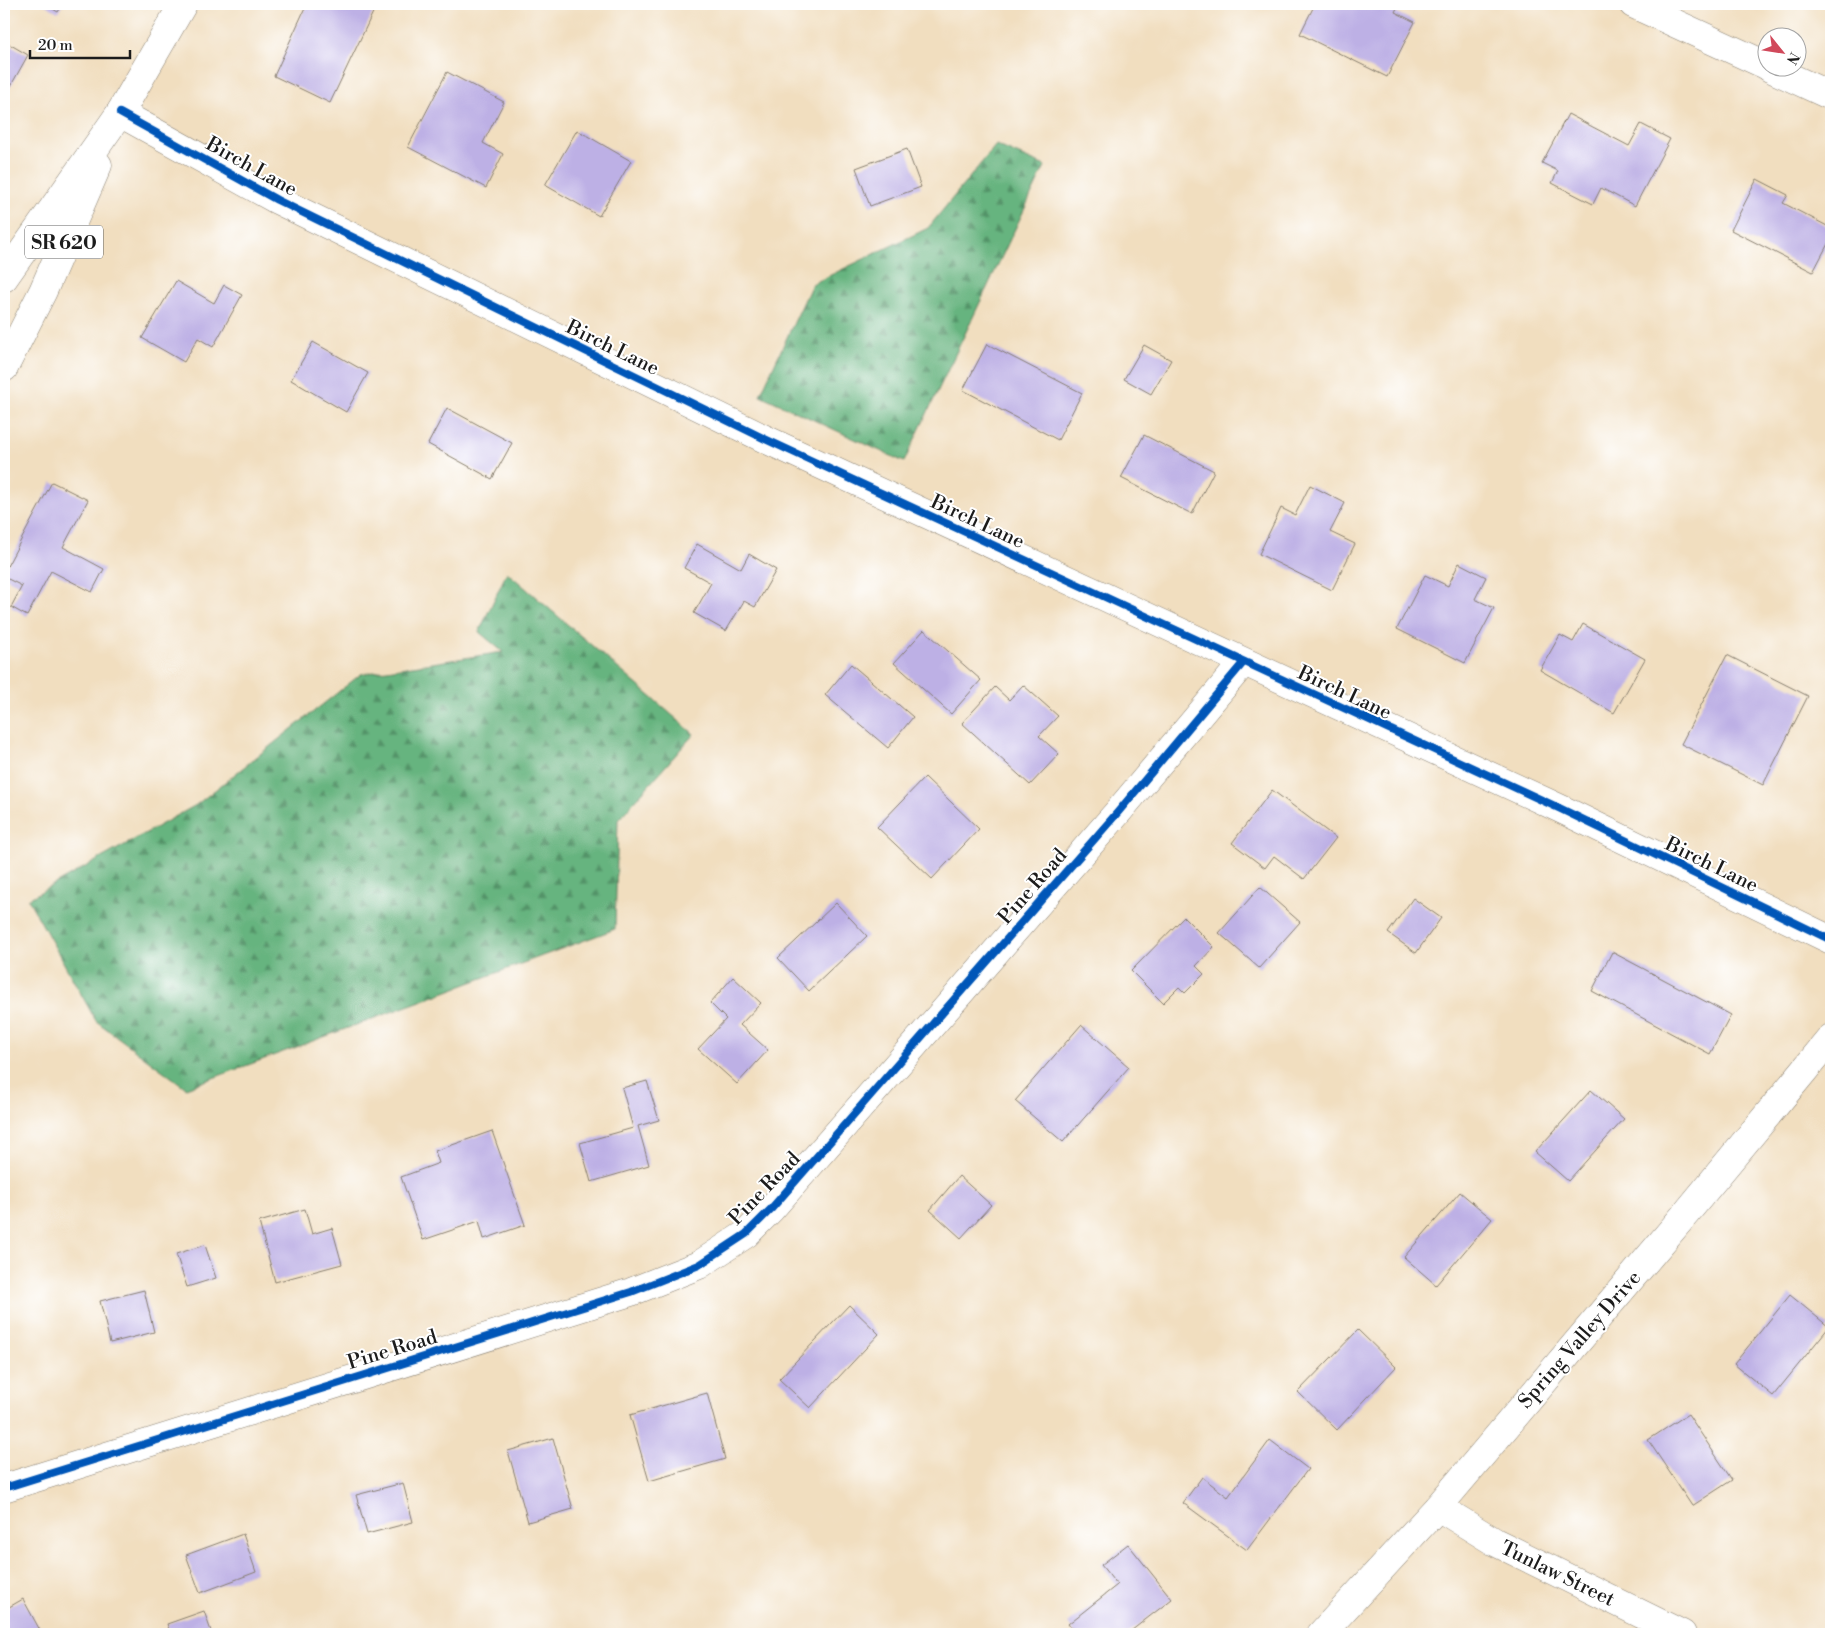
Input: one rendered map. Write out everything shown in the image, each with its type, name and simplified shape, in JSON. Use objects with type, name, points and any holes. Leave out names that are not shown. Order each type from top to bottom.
[{"type":"street","name":"SR 620","points":[[4,278],[120,113],[183,4]]},
{"type":"street","points":[[1633,4],[1758,62]]},
{"type":"street","points":[[1793,78],[1831,96]]},
{"type":"street","name":"SR 620","points":[[4,368],[43,291],[120,113]]},
{"type":"street","name":"Birch Lane","points":[[120,113],[277,200],[765,439],[1243,663],[1561,809],[1831,940]]},
{"type":"street","name":"Pine Road","points":[[4,1488],[631,1292],[699,1265],[738,1239],[778,1202],[1118,812],[1243,663]]},
{"type":"street","name":"Spring Valley Drive","points":[[1321,1634],[1438,1506],[1688,1211],[1831,1038]]},
{"type":"street","name":"Tunlaw Street","points":[[1438,1506],[1495,1542],[1682,1634]]},
{"type":"green space","points":[[996,145],[1045,166],[904,462],[760,395],[812,284],[928,228]]},
{"type":"green space","points":[[507,572],[694,734],[618,820],[615,929],[186,1088],[96,1021],[28,899],[196,805],[361,674],[503,652],[479,632]]},
{"type":"building","points":[[44,4],[63,4],[58,12]]},
{"type":"building","points":[[307,4],[377,4],[330,103],[274,76]]},
{"type":"building","points":[[1315,4],[1399,4],[1395,12],[1415,22],[1387,77],[1300,34]]},
{"type":"building","points":[[4,41],[28,55],[4,98]]},
{"type":"building","points":[[447,72],[504,102],[483,143],[503,154],[486,188],[408,147]]},
{"type":"building","points":[[1568,114],[1629,146],[1641,124],[1670,139],[1635,206],[1601,188],[1593,204],[1552,183],[1558,171],[1542,163]]},
{"type":"building","points":[[577,130],[631,161],[599,216],[545,185]]},
{"type":"building","points":[[907,149],[921,187],[870,206],[856,168]]},
{"type":"building","points":[[1757,179],[1788,195],[1783,203],[1831,228],[1831,238],[1813,272],[1731,230]]},
{"type":"building","points":[[176,281],[214,303],[224,285],[242,295],[213,347],[198,338],[184,362],[142,338]]},
{"type":"building","points":[[313,342],[368,373],[346,412],[291,380]]},
{"type":"building","points":[[987,344],[1082,393],[1058,440],[963,390]]},
{"type":"building","points":[[1144,345],[1171,360],[1151,394],[1124,379]]},
{"type":"building","points":[[447,408],[512,443],[492,479],[428,444]]},
{"type":"building","points":[[1144,435],[1214,471],[1192,514],[1121,478]]},
{"type":"building","points":[[52,482],[88,500],[63,547],[104,569],[92,592],[51,571],[27,616],[11,607],[22,586],[4,577],[4,572]]},
{"type":"building","points":[[1310,485],[1345,503],[1330,532],[1355,544],[1332,590],[1259,554],[1281,508],[1295,515]]},
{"type":"building","points":[[697,544],[741,569],[749,554],[776,570],[755,607],[744,601],[726,631],[694,613],[711,583],[684,568]]},
{"type":"building","points":[[1459,563],[1486,577],[1475,599],[1494,608],[1465,663],[1397,629],[1425,575],[1448,586]]},
{"type":"building","points":[[1583,624],[1645,659],[1614,713],[1540,670],[1560,635],[1573,642]]},
{"type":"building","points":[[924,630],[981,680],[951,714],[894,663]]},
{"type":"building","points":[[1727,655],[1808,696],[1763,785],[1681,744]]},
{"type":"building","points":[[851,664],[913,717],[888,748],[825,695]]},
{"type":"building","points":[[1023,685],[1058,716],[1039,736],[1059,754],[1030,785],[962,723],[995,687],[1009,700]]},
{"type":"building","points":[[925,777],[979,829],[932,879],[877,827]]},
{"type":"building","points":[[1272,790],[1336,838],[1304,879],[1274,856],[1265,868],[1232,843]]},
{"type":"building","points":[[1260,887],[1300,922],[1259,968],[1219,933]]},
{"type":"building","points":[[1413,898],[1441,918],[1416,953],[1388,933]]},
{"type":"building","points":[[836,903],[867,936],[809,991],[778,958]]},
{"type":"building","points":[[1184,917],[1214,947],[1196,966],[1204,974],[1185,993],[1179,987],[1163,1003],[1131,971]]},
{"type":"building","points":[[1612,952],[1731,1015],[1710,1054],[1592,991]]},
{"type":"building","points":[[733,977],[761,1003],[740,1025],[768,1050],[737,1084],[698,1049],[726,1019],[710,1003]]},
{"type":"building","points":[[1081,1025],[1129,1067],[1063,1142],[1015,1101]]},
{"type":"building","points":[[647,1081],[659,1120],[638,1126],[649,1165],[591,1182],[580,1143],[633,1128],[622,1088]]},
{"type":"building","points":[[1591,1090],[1624,1119],[1568,1181],[1535,1152]]},
{"type":"building","points":[[492,1131],[525,1225],[484,1239],[479,1221],[423,1240],[401,1177],[439,1163],[435,1151]]},
{"type":"building","points":[[959,1176],[991,1205],[961,1238],[930,1210]]},
{"type":"building","points":[[1460,1192],[1492,1219],[1436,1285],[1404,1257]]},
{"type":"building","points":[[305,1209],[312,1234],[332,1228],[342,1264],[275,1282],[259,1222]]},
{"type":"building","points":[[205,1245],[216,1278],[187,1287],[176,1254]]},
{"type":"building","points":[[144,1290],[154,1332],[110,1343],[100,1301]]},
{"type":"building","points":[[1790,1295],[1829,1327],[1773,1396],[1734,1364]]},
{"type":"building","points":[[849,1305],[879,1334],[810,1408],[779,1379]]},
{"type":"building","points":[[1358,1330],[1396,1367],[1337,1430],[1298,1392]]},
{"type":"building","points":[[707,1393],[725,1459],[649,1481],[630,1415]]},
{"type":"building","points":[[1688,1414],[1732,1480],[1692,1506],[1648,1440]]},
{"type":"building","points":[[553,1438],[573,1509],[528,1522],[508,1451]]},
{"type":"building","points":[[1270,1440],[1308,1469],[1247,1550],[1183,1503],[1202,1477],[1228,1497]]},
{"type":"building","points":[[403,1483],[413,1522],[367,1534],[356,1495]]},
{"type":"building","points":[[243,1534],[256,1572],[200,1593],[186,1555]]},
{"type":"building","points":[[1128,1544],[1172,1599],[1127,1634],[1076,1634],[1068,1624],[1117,1585],[1101,1565]]},
{"type":"building","points":[[23,1599],[42,1634],[4,1634],[4,1610]]},
{"type":"building","points":[[204,1611],[212,1634],[171,1634],[167,1624]]},
{"type":"cycle path","points":[[120,113],[277,200],[765,439],[1561,809],[1831,940]]},
{"type":"cycle path","points":[[4,1488],[631,1292],[699,1265],[746,1234],[771,1209],[1118,812],[1243,663]]}]
